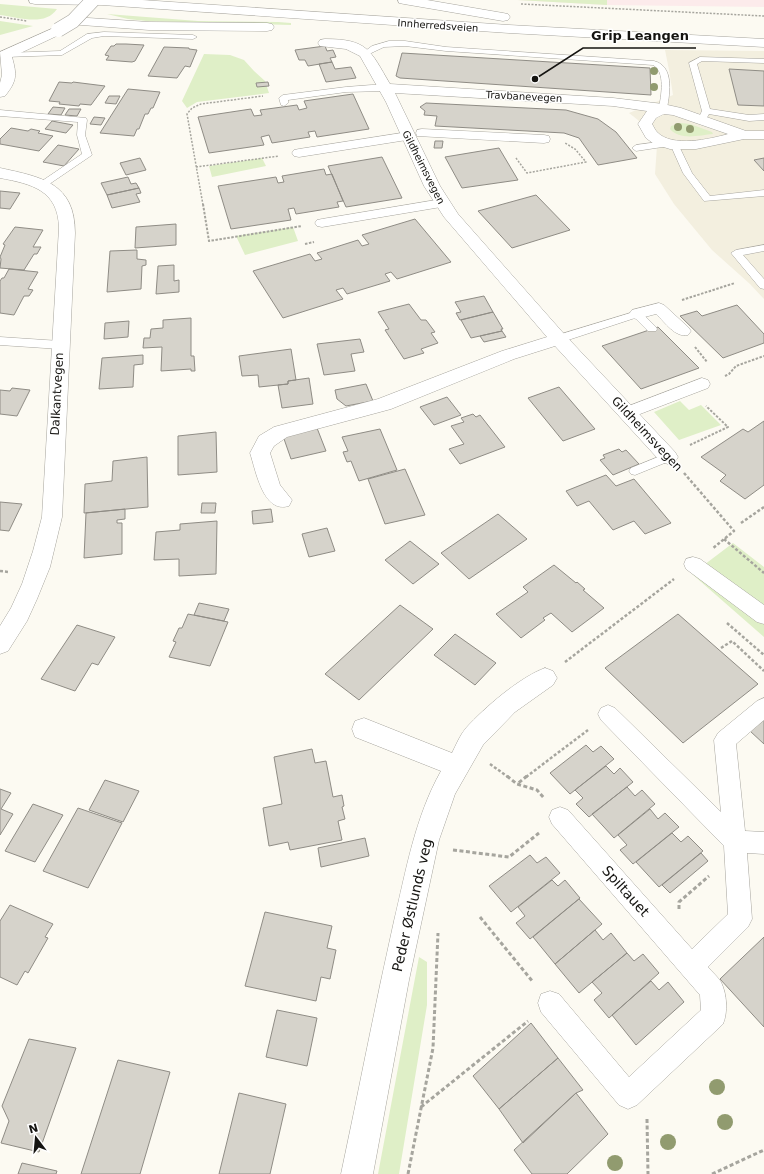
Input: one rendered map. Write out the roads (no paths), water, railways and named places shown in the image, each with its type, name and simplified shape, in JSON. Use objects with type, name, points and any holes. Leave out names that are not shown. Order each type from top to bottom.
[{"type":"main road","points":[[35,0],[112,2]]},
{"type":"main road","points":[[85,0],[112,2]]},
{"type":"main road","points":[[0,93],[10,77],[2,57],[58,30],[73,21],[93,0]]},
{"type":"main road","name":"Innherredsveien","points":[[238,0],[510,24],[764,31]]},
{"type":"main road","points":[[404,0],[510,24]]},
{"type":"main road","name":"Innherredsveien","points":[[112,2],[510,24],[764,42]]},
{"type":"main road","points":[[73,21],[149,26],[282,27]]},
{"type":"main road","points":[[297,27],[510,24]]},
{"type":"main road","points":[[325,43],[349,45],[358,48],[365,54]]},
{"type":"main road","name":"Gildheimsvegen","points":[[365,54],[415,135],[432,186],[452,217],[559,339],[668,457]]},
{"type":"main road","name":"Travbanevegen","points":[[385,88],[613,102],[663,108],[704,115],[744,135]]},
{"type":"main road","points":[[663,108],[650,115],[645,124],[651,135],[661,142],[671,145]]},
{"type":"main road","name":"Travbanevegen","points":[[671,145],[723,141],[744,135],[764,136]]},
{"type":"main road","name":"Dalkantvegen","points":[[0,173],[42,185],[61,201],[65,212],[67,226],[52,517],[46,548],[37,575],[26,600],[0,644]]},
{"type":"main road","points":[[282,500],[271,488],[260,453],[266,441],[281,432],[384,404],[508,355],[559,339]]},
{"type":"main road","name":"Peder Østlunds veg","points":[[357,1174],[395,980],[426,840],[444,790],[474,737],[507,704],[545,678]]},
{"type":"main road","points":[[364,729],[457,766]]},
{"type":"street","points":[[299,153],[415,135],[544,139]]},
{"type":"street","points":[[322,223],[442,203]]},
{"type":"street","points":[[637,314],[659,308],[683,331]]},
{"type":"street","points":[[627,413],[695,387]]},
{"type":"street","points":[[693,564],[764,616]]},
{"type":"street","points":[[686,959],[740,919],[736,848],[724,740],[764,706]]},
{"type":"street","points":[[608,714],[736,848]]},
{"type":"street","name":"Spiltauet","points":[[550,1003],[628,1096],[714,1015],[712,990],[560,817]]},
{"type":"street","points":[[736,848],[764,843]]},
{"type":"lane","points":[[2,57],[62,53],[90,36],[104,34],[193,37]]},
{"type":"lane","points":[[365,54],[383,45],[396,44],[428,46],[446,50],[655,63],[661,66],[664,71],[666,92],[663,108]]},
{"type":"lane","points":[[764,61],[700,59],[693,63],[704,115],[749,118],[764,117]]},
{"type":"lane","points":[[284,103],[283,98],[353,88],[385,88]]},
{"type":"lane","points":[[0,113],[83,120],[81,136],[87,155],[42,185]]},
{"type":"lane","points":[[636,148],[671,145],[688,173],[707,199],[764,193]]},
{"type":"lane","points":[[764,248],[736,253],[764,286]]},
{"type":"lane","points":[[559,339],[637,314],[652,329]]},
{"type":"lane","points":[[0,341],[60,345]]},
{"type":"lane","points":[[635,471],[668,457]]},
{"type":"place","name":"Grip Leangen","points":[[535,79]]}]
